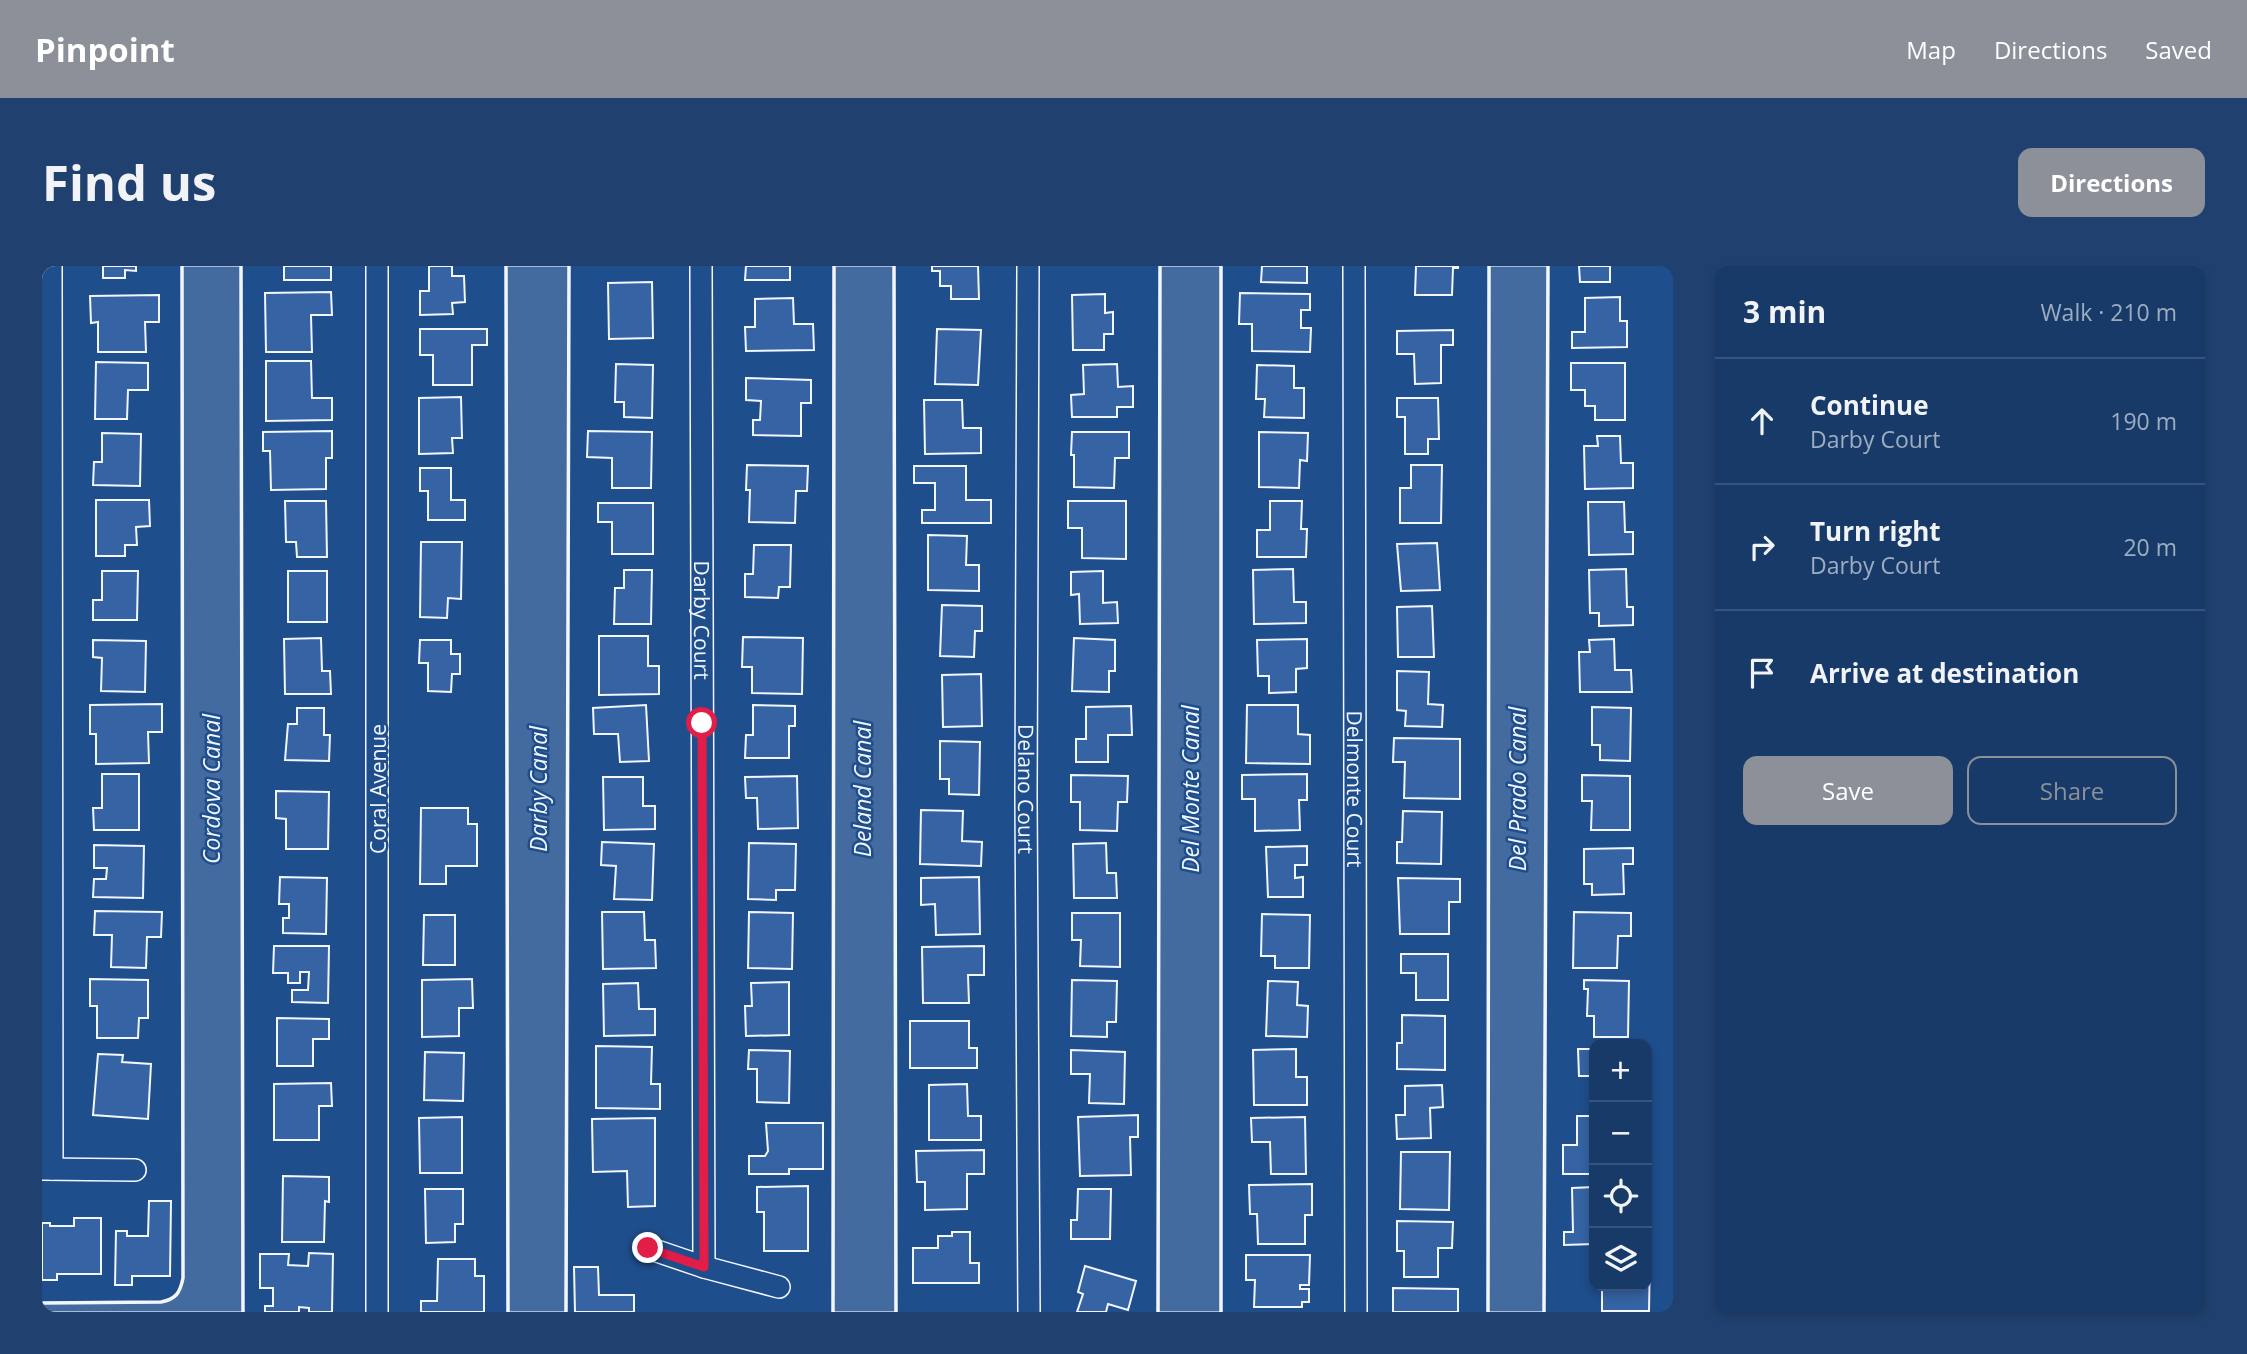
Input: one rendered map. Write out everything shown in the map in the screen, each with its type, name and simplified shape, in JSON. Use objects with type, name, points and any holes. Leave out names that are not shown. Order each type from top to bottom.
[{"type":"street","points":[[51,266],[47,1169],[135,1170]]},
{"type":"street","name":"Coral Avenue","points":[[377,266],[377,1312]]},
{"type":"street","name":"Darby Court","points":[[701,266],[704,1267]]},
{"type":"street","name":"Delano Court","points":[[1028,266],[1026,797],[1029,1312]]},
{"type":"street","name":"Delmonte Court","points":[[1354,266],[1356,1312]]},
{"type":"street","points":[[648,1248],[704,1267],[779,1287]]},
{"type":"water","name":"Cordova Canal","points":[[182,266],[241,266],[243,1312],[42,1312],[42,1303],[161,1302],[176,1294],[183,1278]]},
{"type":"water","name":"Darby Canal","points":[[506,266],[569,266],[566,1312],[508,1312]]},
{"type":"water","name":"Deland Canal","points":[[834,266],[894,266],[896,1312],[833,1312]]},
{"type":"water","name":"Del Monte Canal","points":[[1160,266],[1221,266],[1221,1312],[1158,1312]]},
{"type":"water","name":"Del Prado Canal","points":[[1489,266],[1548,266],[1544,1312],[1488,1312]]},
{"type":"building","points":[[103,266],[136,266],[136,271],[125,270],[125,278],[103,278]]},
{"type":"building","points":[[284,266],[331,266],[331,280],[284,280]]},
{"type":"building","points":[[429,266],[452,266],[452,276],[464,276],[465,302],[452,303],[453,314],[420,315],[420,291],[429,291]]},
{"type":"building","points":[[746,266],[790,266],[790,280],[745,280]]},
{"type":"building","points":[[932,266],[978,266],[979,299],[951,299],[951,286],[940,286],[940,271],[932,271]]},
{"type":"building","points":[[1262,266],[1307,266],[1307,283],[1261,282]]},
{"type":"building","points":[[1416,266],[1458,266],[1453,268],[1452,295],[1415,295]]},
{"type":"building","points":[[1579,266],[1610,266],[1610,282],[1580,282]]},
{"type":"building","points":[[652,282],[653,338],[609,339],[608,283]]},
{"type":"building","points":[[331,292],[332,315],[311,315],[312,352],[266,352],[265,293]]},
{"type":"building","points":[[1240,293],[1310,294],[1310,310],[1301,310],[1301,328],[1311,328],[1310,352],[1252,351],[1252,324],[1239,324]]},
{"type":"building","points":[[1105,294],[1105,313],[1113,312],[1113,334],[1104,334],[1104,350],[1073,350],[1072,295]]},
{"type":"building","points":[[159,295],[159,322],[145,322],[146,352],[98,352],[98,322],[91,323],[90,296]]},
{"type":"building","points":[[1620,297],[1620,321],[1627,321],[1627,347],[1572,348],[1572,332],[1585,332],[1585,298]]},
{"type":"building","points":[[793,298],[794,324],[813,324],[814,350],[746,351],[745,327],[755,327],[755,299]]},
{"type":"building","points":[[420,329],[487,329],[487,345],[472,345],[472,385],[433,385],[433,355],[420,355]]},
{"type":"building","points":[[937,329],[981,330],[978,385],[935,384]]},
{"type":"building","points":[[1453,330],[1453,345],[1441,345],[1441,383],[1415,384],[1414,354],[1397,354],[1397,331]]},
{"type":"building","points":[[266,361],[311,361],[312,398],[332,398],[332,420],[266,421]]},
{"type":"building","points":[[96,362],[148,363],[148,390],[128,390],[127,419],[95,419]]},
{"type":"building","points":[[1571,363],[1625,363],[1625,420],[1595,420],[1595,406],[1585,406],[1585,390],[1571,390]]},
{"type":"building","points":[[616,364],[653,365],[652,418],[624,417],[624,402],[615,402]]},
{"type":"building","points":[[1117,364],[1118,387],[1133,386],[1133,407],[1117,407],[1117,417],[1072,417],[1071,395],[1084,394],[1083,365]]},
{"type":"building","points":[[1257,365],[1294,366],[1294,388],[1304,388],[1304,418],[1264,417],[1265,399],[1256,399]]},
{"type":"building","points":[[746,378],[811,380],[811,403],[801,403],[801,436],[753,435],[753,420],[760,420],[761,401],[746,400]]},
{"type":"building","points":[[461,397],[462,438],[452,438],[453,453],[419,454],[419,398]]},
{"type":"building","points":[[1397,398],[1438,398],[1439,439],[1428,439],[1428,454],[1405,454],[1405,417],[1397,417]]},
{"type":"building","points":[[924,400],[962,400],[963,428],[981,428],[981,453],[925,454]]},
{"type":"building","points":[[332,431],[332,458],[326,458],[326,489],[271,490],[270,451],[263,451],[263,432]]},
{"type":"building","points":[[588,431],[652,432],[651,488],[612,488],[612,458],[587,457]]},
{"type":"building","points":[[1072,432],[1129,432],[1129,458],[1115,458],[1114,488],[1074,487]]},
{"type":"building","points":[[1259,432],[1308,433],[1307,461],[1300,460],[1299,488],[1259,487]]},
{"type":"building","points":[[102,433],[141,434],[140,486],[93,485],[94,462],[102,462]]},
{"type":"building","points":[[1597,436],[1620,436],[1621,463],[1633,463],[1633,488],[1585,489],[1584,446],[1598,446]]},
{"type":"building","points":[[747,465],[808,466],[807,491],[796,491],[795,523],[749,522],[750,490],[746,490]]},
{"type":"building","points":[[1411,465],[1442,465],[1441,523],[1400,523],[1400,488],[1411,488]]},
{"type":"building","points":[[914,466],[966,466],[966,500],[991,500],[991,523],[922,523],[922,510],[935,510],[935,483],[914,483]]},
{"type":"building","points":[[420,468],[451,468],[451,500],[465,500],[465,520],[428,520],[428,491],[420,491]]},
{"type":"building","points":[[96,500],[149,500],[150,526],[136,527],[137,545],[125,545],[125,556],[96,556]]},
{"type":"building","points":[[285,501],[326,501],[327,557],[297,557],[296,542],[286,542]]},
{"type":"building","points":[[1068,501],[1126,501],[1126,559],[1082,558],[1082,528],[1068,528]]},
{"type":"building","points":[[1270,501],[1302,501],[1301,529],[1307,529],[1306,557],[1257,557],[1257,530],[1270,530]]},
{"type":"building","points":[[1588,502],[1624,502],[1625,532],[1633,532],[1633,554],[1589,555]]},
{"type":"building","points":[[598,503],[653,503],[653,554],[612,554],[612,522],[598,522]]},
{"type":"building","points":[[928,535],[967,536],[966,565],[979,565],[979,591],[928,590]]},
{"type":"building","points":[[421,542],[462,542],[461,599],[448,598],[447,618],[420,617]]},
{"type":"building","points":[[1437,543],[1440,590],[1401,591],[1397,544]]},
{"type":"building","points":[[754,545],[791,545],[790,587],[779,587],[778,598],[745,597],[745,574],[753,574]]},
{"type":"building","points":[[1293,569],[1294,602],[1306,602],[1306,623],[1254,624],[1253,570]]},
{"type":"building","points":[[1626,569],[1627,607],[1633,607],[1633,625],[1599,626],[1599,613],[1590,613],[1589,570]]},
{"type":"building","points":[[624,570],[652,570],[651,624],[614,624],[615,588],[624,588]]},
{"type":"building","points":[[102,571],[138,571],[137,620],[93,620],[93,600],[102,600]]},
{"type":"building","points":[[288,571],[327,571],[327,622],[288,622]]},
{"type":"building","points":[[1103,571],[1103,603],[1117,602],[1118,623],[1080,624],[1079,594],[1071,595],[1071,572]]},
{"type":"building","points":[[942,605],[982,606],[982,631],[975,631],[974,657],[940,656]]},
{"type":"building","points":[[1432,606],[1434,657],[1398,657],[1397,607]]},
{"type":"building","points":[[599,636],[648,636],[648,666],[659,666],[659,694],[599,695]]},
{"type":"building","points":[[743,637],[803,638],[802,694],[752,693],[752,667],[742,667]]},
{"type":"building","points":[[321,638],[322,671],[330,671],[331,694],[285,694],[284,639]]},
{"type":"building","points":[[1074,638],[1115,640],[1115,671],[1109,671],[1109,692],[1072,691]]},
{"type":"building","points":[[1307,639],[1307,668],[1296,669],[1296,692],[1269,693],[1269,676],[1258,676],[1257,640]]},
{"type":"building","points":[[1614,639],[1615,670],[1631,670],[1632,692],[1580,692],[1579,652],[1590,652],[1589,640]]},
{"type":"building","points":[[93,640],[146,641],[145,692],[101,691],[102,658],[93,657]]},
{"type":"building","points":[[420,640],[451,640],[451,654],[460,654],[460,674],[452,674],[451,692],[428,691],[428,663],[419,663]]},
{"type":"building","points":[[1397,671],[1429,672],[1428,704],[1443,705],[1442,727],[1405,726],[1406,711],[1397,710]]},
{"type":"building","points":[[981,674],[982,726],[943,727],[942,675]]},
{"type":"building","points":[[162,704],[162,732],[148,732],[149,763],[96,764],[96,734],[90,734],[90,705]]},
{"type":"building","points":[[646,705],[649,761],[620,762],[618,734],[594,734],[593,708]]},
{"type":"building","points":[[753,705],[795,706],[795,726],[789,726],[789,758],[745,758],[746,735],[753,735]]},
{"type":"building","points":[[1247,705],[1298,705],[1298,734],[1310,735],[1310,764],[1246,763]]},
{"type":"building","points":[[1131,706],[1132,735],[1108,735],[1108,762],[1076,762],[1076,739],[1086,739],[1086,707]]},
{"type":"building","points":[[1592,707],[1631,708],[1630,761],[1600,760],[1600,745],[1592,745]]},
{"type":"building","points":[[297,708],[324,708],[324,735],[330,735],[329,761],[285,760],[288,724],[297,724]]},
{"type":"building","points":[[1394,738],[1460,739],[1460,799],[1404,798],[1405,762],[1393,762]]},
{"type":"building","points":[[940,741],[980,742],[979,795],[949,794],[949,779],[940,779]]},
{"type":"building","points":[[102,774],[139,774],[139,830],[94,830],[93,808],[102,808]]},
{"type":"building","points":[[1307,774],[1307,800],[1299,800],[1300,830],[1255,831],[1255,799],[1242,799],[1242,775]]},
{"type":"building","points":[[1071,775],[1128,776],[1127,802],[1118,802],[1117,831],[1080,830],[1080,802],[1071,802]]},
{"type":"building","points":[[1582,775],[1630,776],[1630,830],[1591,830],[1592,801],[1582,801]]},
{"type":"building","points":[[797,776],[798,828],[758,829],[757,798],[746,798],[745,777]]},
{"type":"building","points":[[603,777],[643,777],[643,806],[655,806],[655,829],[604,830]]},
{"type":"building","points":[[276,791],[329,792],[328,849],[286,849],[286,819],[276,818]]},
{"type":"building","points":[[421,808],[468,808],[468,824],[477,824],[477,866],[446,866],[446,884],[420,884]]},
{"type":"building","points":[[921,810],[963,811],[962,841],[982,842],[981,866],[920,864]]},
{"type":"building","points":[[1403,811],[1442,812],[1441,864],[1397,863],[1397,842],[1402,842]]},
{"type":"building","points":[[602,842],[654,844],[652,900],[614,899],[616,866],[601,865]]},
{"type":"building","points":[[749,843],[796,844],[795,890],[776,890],[776,900],[748,899]]},
{"type":"building","points":[[1106,843],[1107,873],[1116,873],[1117,898],[1074,898],[1073,844]]},
{"type":"building","points":[[94,845],[144,846],[143,898],[93,897],[94,879],[106,879],[107,868],[94,868]]},
{"type":"building","points":[[1307,846],[1307,865],[1295,865],[1295,878],[1303,877],[1303,897],[1268,897],[1266,847]]},
{"type":"building","points":[[1633,848],[1633,864],[1623,864],[1624,894],[1592,895],[1592,884],[1584,884],[1584,849]]},
{"type":"building","points":[[280,877],[327,878],[326,934],[283,933],[283,918],[289,918],[289,904],[279,904]]},
{"type":"building","points":[[979,877],[980,934],[936,935],[935,904],[921,905],[921,878]]},
{"type":"building","points":[[1398,878],[1460,879],[1460,902],[1449,902],[1449,934],[1400,934]]},
{"type":"building","points":[[95,911],[162,912],[161,937],[147,937],[146,968],[111,967],[112,935],[94,935]]},
{"type":"building","points":[[602,912],[644,912],[645,940],[655,940],[656,968],[603,969]]},
{"type":"building","points":[[749,912],[793,913],[792,969],[748,968]]},
{"type":"building","points":[[1574,912],[1631,913],[1631,936],[1618,936],[1617,968],[1573,968]]},
{"type":"building","points":[[1072,913],[1120,913],[1120,967],[1080,966],[1081,940],[1072,940]]},
{"type":"building","points":[[1262,914],[1310,915],[1309,968],[1275,968],[1275,956],[1261,956]]},
{"type":"building","points":[[424,915],[455,915],[455,965],[423,965]]},
{"type":"building","points":[[274,946],[329,946],[328,1003],[292,1002],[292,990],[308,990],[309,972],[300,972],[300,983],[288,983],[288,973],[273,973]]},
{"type":"building","points":[[984,946],[984,975],[968,975],[969,1003],[923,1003],[922,947]]},
{"type":"building","points":[[1401,954],[1448,954],[1448,1000],[1416,1000],[1416,973],[1401,973]]},
{"type":"building","points":[[90,979],[148,980],[148,1018],[139,1018],[138,1038],[97,1038],[97,1006],[90,1006]]},
{"type":"building","points":[[472,979],[473,1008],[459,1008],[459,1036],[422,1037],[422,980]]},
{"type":"building","points":[[1072,980],[1117,981],[1116,1022],[1107,1022],[1107,1037],[1071,1036]]},
{"type":"building","points":[[1584,980],[1629,981],[1628,1037],[1594,1037],[1594,1016],[1587,1016],[1588,989],[1584,989]]},
{"type":"building","points":[[1268,981],[1298,982],[1297,1005],[1308,1006],[1307,1037],[1266,1036]]},
{"type":"building","points":[[789,982],[789,1035],[746,1036],[745,1006],[752,1006],[751,983]]},
{"type":"building","points":[[638,983],[639,1009],[655,1009],[655,1035],[604,1036],[603,984]]},
{"type":"building","points":[[1402,1015],[1445,1016],[1445,1070],[1397,1069],[1397,1043],[1402,1043]]},
{"type":"building","points":[[277,1018],[329,1019],[329,1039],[313,1039],[313,1066],[277,1066]]},
{"type":"building","points":[[910,1021],[969,1021],[969,1048],[977,1048],[977,1068],[910,1068]]},
{"type":"building","points":[[596,1046],[652,1047],[651,1084],[660,1084],[660,1109],[596,1108]]},
{"type":"building","points":[[1296,1049],[1296,1077],[1307,1077],[1307,1105],[1254,1105],[1253,1050]]},
{"type":"building","points":[[1578,1049],[1589,1049],[1589,1076],[1579,1076]]},
{"type":"building","points":[[749,1050],[790,1051],[789,1103],[757,1102],[757,1069],[748,1069]]},
{"type":"building","points":[[1071,1050],[1125,1052],[1124,1104],[1089,1103],[1090,1074],[1071,1074]]},
{"type":"building","points":[[425,1052],[464,1053],[463,1101],[424,1100]]},
{"type":"building","points":[[98,1054],[123,1055],[122,1062],[151,1064],[148,1119],[93,1115]]},
{"type":"building","points":[[331,1083],[332,1106],[319,1106],[319,1140],[274,1140],[274,1084]]},
{"type":"building","points":[[967,1084],[968,1116],[981,1116],[981,1140],[929,1140],[929,1085]]},
{"type":"building","points":[[1442,1085],[1443,1107],[1430,1108],[1431,1138],[1397,1139],[1396,1115],[1405,1115],[1405,1086]]},
{"type":"building","points":[[1138,1115],[1138,1137],[1130,1137],[1131,1175],[1080,1176],[1078,1117]]},
{"type":"building","points":[[1577,1116],[1589,1116],[1589,1174],[1563,1174],[1563,1145],[1577,1145]]},
{"type":"building","points":[[462,1117],[462,1173],[420,1173],[419,1118]]},
{"type":"building","points":[[1305,1117],[1306,1174],[1271,1174],[1270,1142],[1252,1142],[1251,1118]]},
{"type":"building","points":[[655,1118],[655,1206],[628,1207],[627,1171],[593,1172],[592,1119]]},
{"type":"building","points":[[766,1123],[823,1123],[823,1169],[789,1169],[789,1174],[749,1174],[749,1156],[765,1156],[768,1151]]},
{"type":"building","points":[[984,1150],[984,1174],[967,1174],[967,1209],[925,1210],[925,1182],[917,1182],[916,1151]]},
{"type":"building","points":[[1401,1152],[1450,1152],[1449,1210],[1400,1209]]},
{"type":"building","points":[[283,1176],[329,1177],[329,1202],[325,1201],[324,1242],[282,1242]]},
{"type":"building","points":[[1312,1184],[1312,1215],[1305,1215],[1305,1244],[1258,1244],[1257,1214],[1250,1214],[1249,1185]]},
{"type":"building","points":[[808,1186],[808,1251],[764,1251],[764,1212],[757,1212],[757,1187]]},
{"type":"building","points":[[1589,1187],[1589,1244],[1564,1245],[1564,1232],[1573,1232],[1572,1188]]},
{"type":"building","points":[[425,1189],[463,1189],[463,1224],[455,1224],[455,1242],[426,1243]]},
{"type":"building","points":[[1078,1189],[1111,1189],[1110,1239],[1071,1239],[1071,1220],[1077,1220]]},
{"type":"building","points":[[149,1201],[171,1201],[170,1276],[132,1276],[132,1285],[115,1285],[116,1231],[127,1231],[127,1236],[148,1236]]},
{"type":"building","points":[[74,1218],[101,1218],[101,1274],[57,1274],[57,1280],[42,1280],[42,1223],[50,1223],[50,1226],[74,1226]]},
{"type":"building","points":[[1397,1221],[1453,1222],[1452,1248],[1438,1248],[1438,1277],[1404,1277],[1404,1251],[1397,1251]]},
{"type":"building","points":[[952,1232],[970,1232],[970,1263],[979,1263],[979,1283],[913,1283],[913,1248],[938,1248],[938,1236],[952,1236]]},
{"type":"building","points":[[309,1253],[333,1254],[332,1312],[309,1312],[309,1308],[299,1307],[299,1312],[265,1312],[265,1306],[273,1306],[273,1288],[260,1288],[260,1254],[289,1254],[288,1265],[308,1266]]},
{"type":"building","points":[[1246,1255],[1310,1255],[1309,1285],[1300,1285],[1300,1289],[1309,1289],[1309,1302],[1302,1302],[1302,1307],[1254,1307],[1255,1280],[1246,1280]]},
{"type":"building","points":[[438,1259],[475,1259],[475,1276],[484,1276],[484,1312],[421,1312],[421,1301],[437,1301]]},
{"type":"building","points":[[1085,1266],[1136,1281],[1128,1310],[1108,1304],[1106,1312],[1077,1312],[1083,1294],[1078,1292]]},
{"type":"building","points":[[574,1267],[598,1267],[599,1295],[634,1295],[634,1312],[575,1312]]},
{"type":"building","points":[[1393,1288],[1458,1289],[1458,1312],[1393,1312]]},
{"type":"building","points":[[1602,1291],[1649,1291],[1649,1311],[1602,1311]]},
{"type":"wall","points":[[42,1303],[161,1302],[176,1294],[183,1278],[182,266]]},
{"type":"wall","points":[[241,266],[243,1312]]},
{"type":"wall","points":[[506,266],[508,1312]]},
{"type":"wall","points":[[566,1312],[569,266]]},
{"type":"wall","points":[[833,1312],[834,266]]},
{"type":"wall","points":[[894,266],[896,1312]]},
{"type":"wall","points":[[1158,1312],[1160,266]]},
{"type":"wall","points":[[1221,266],[1221,1312]]},
{"type":"wall","points":[[1488,1312],[1489,266]]},
{"type":"wall","points":[[1544,1312],[1548,266]]},
{"type":"route","points":[[648,1248],[704,1267],[702,723]]}]
